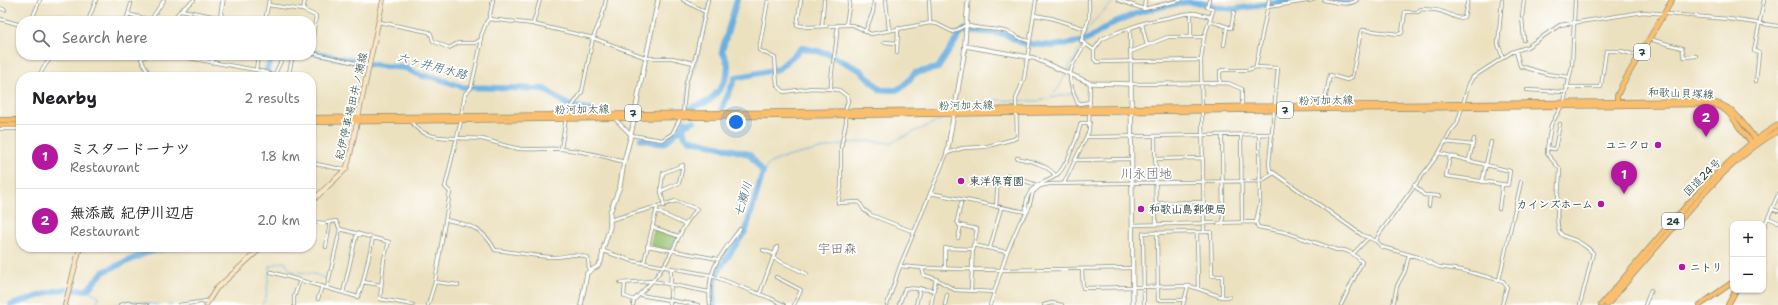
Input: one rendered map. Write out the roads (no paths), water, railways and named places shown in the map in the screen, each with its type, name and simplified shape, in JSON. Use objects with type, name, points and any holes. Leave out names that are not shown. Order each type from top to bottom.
[{"type":"main road","name":"紀伊停車場田井ノ瀬線","points":[[316,197],[346,169],[352,151],[379,22],[382,0]]},
{"type":"main road","name":"7","points":[[1617,103],[1617,96],[1622,84],[1672,0]]},
{"type":"main road","name":"粉河加太線","points":[[1202,108],[1617,103]]},
{"type":"main road","name":"和歌山貝塚線","points":[[1617,103],[1706,104],[1717,106],[1731,115],[1757,146]]},
{"type":"main road","name":"粉河加太線","points":[[316,118],[461,118],[1090,111],[1242,106],[1275,108],[1324,105],[1463,106]]},
{"type":"main road","name":"粉河加太線","points":[[567,116],[614,118],[634,115]]},
{"type":"main road","name":"粉河加太線","points":[[316,122],[410,121],[461,118]]},
{"type":"main road","points":[[0,120],[16,120]]},
{"type":"main road","points":[[0,125],[16,125]]},
{"type":"main road","name":"国道24号","points":[[1600,305],[1695,197],[1736,156],[1778,126]]},
{"type":"main road","name":"国道24号","points":[[1607,305],[1698,199],[1726,171],[1778,131]]},
{"type":"main road","points":[[65,305],[79,252]]},
{"type":"main road","points":[[207,303],[216,289],[257,252]]},
{"type":"main road","points":[[1700,305],[1730,284]]},
{"type":"main road","points":[[1728,305],[1734,293]]},
{"type":"street","points":[[33,16],[40,0]]},
{"type":"street","points":[[90,16],[96,0]]},
{"type":"street","points":[[153,16],[164,0]]},
{"type":"street","points":[[176,16],[181,10],[194,0]]},
{"type":"street","points":[[221,16],[224,0]]},
{"type":"street","points":[[266,16],[268,0]]},
{"type":"street","points":[[302,10],[305,0]]},
{"type":"street","points":[[428,305],[446,220],[450,192],[445,187],[457,139],[465,94],[471,87],[481,44],[480,40],[489,19],[493,0]]},
{"type":"street","points":[[533,24],[540,0]]},
{"type":"street","points":[[561,149],[567,116],[582,92],[593,38],[602,16],[606,0]]},
{"type":"street","points":[[581,305],[585,279],[590,270],[598,266],[610,220],[610,212],[620,186],[658,0]]},
{"type":"street","points":[[683,0],[705,12]]},
{"type":"street","points":[[614,118],[631,135],[666,139],[672,134],[682,115],[686,82],[694,63],[708,0]]},
{"type":"street","points":[[768,0],[759,50],[766,55],[774,57],[777,85],[784,92],[812,88],[831,88],[839,90],[847,96],[846,126],[841,147],[841,187],[838,203],[859,202],[864,210],[871,215],[914,232]]},
{"type":"street","points":[[801,0],[797,25],[837,28],[846,24],[871,34],[930,23],[937,24],[953,32],[966,28],[1006,32],[1028,42]]},
{"type":"street","points":[[822,26],[824,0]]},
{"type":"street","points":[[846,24],[850,0]]},
{"type":"street","points":[[865,32],[873,12],[874,0]]},
{"type":"street","points":[[886,0],[889,30]]},
{"type":"street","points":[[929,0],[930,23]]},
{"type":"street","points":[[887,305],[900,266],[947,153],[965,46],[968,0]]},
{"type":"street","points":[[947,153],[963,148],[984,147],[1016,138],[1016,101],[1024,79],[1028,42],[1036,0]]},
{"type":"street","points":[[1089,0],[1090,9],[1086,29],[1082,42],[1067,73],[1078,104],[1090,102]]},
{"type":"street","points":[[1118,0],[1144,9],[1181,0]]},
{"type":"street","points":[[1144,0],[1144,9]]},
{"type":"street","points":[[1203,0],[1208,2],[1207,7],[1213,9],[1212,17],[1204,37],[1201,60],[1204,232]]},
{"type":"street","points":[[1256,67],[1269,4],[1313,0]]},
{"type":"street","points":[[1324,0],[1346,4],[1357,0]]},
{"type":"street","points":[[1324,105],[1330,75],[1347,80],[1352,77],[1361,32],[1363,30],[1402,33],[1405,12],[1418,12],[1421,9],[1442,11],[1455,18],[1462,18],[1464,17],[1468,0]]},
{"type":"street","points":[[1502,0],[1498,44],[1503,58]]},
{"type":"street","points":[[1524,0],[1522,17],[1524,40]]},
{"type":"street","points":[[1575,0],[1572,66],[1563,104],[1551,125],[1547,154],[1560,169],[1560,193],[1556,213],[1559,231],[1566,237],[1583,244],[1592,253],[1580,305]]},
{"type":"street","points":[[1756,81],[1759,53],[1754,51],[1764,0]]},
{"type":"street","points":[[131,4],[128,14],[134,16]]},
{"type":"street","points":[[268,5],[302,10],[315,16]]},
{"type":"street","points":[[0,8],[5,10]]},
{"type":"street","points":[[181,10],[207,16]]},
{"type":"street","points":[[1210,21],[1231,28],[1234,12]]},
{"type":"street","points":[[1376,241],[1379,234],[1414,185],[1439,153],[1451,131],[1457,124],[1470,81],[1473,77],[1503,58],[1527,47],[1560,25],[1644,12],[1778,26]]},
{"type":"street","points":[[1201,60],[1097,62],[1094,59],[1094,50],[1106,36],[1142,24],[1191,13],[1212,17]]},
{"type":"street","points":[[1191,13],[1191,37]]},
{"type":"street","points":[[1034,15],[1051,18],[1086,29]]},
{"type":"street","points":[[0,19],[16,24]]},
{"type":"street","points":[[489,19],[533,24],[593,38],[647,58],[672,58],[694,63]]},
{"type":"street","points":[[379,22],[429,32],[433,41],[449,48],[458,43],[475,43],[480,40]]},
{"type":"street","points":[[1142,24],[1147,45]]},
{"type":"street","points":[[1224,45],[1227,27]]},
{"type":"street","points":[[831,88],[830,78],[835,57],[837,28]]},
{"type":"street","points":[[897,53],[898,28]]},
{"type":"street","points":[[1130,29],[1133,305]]},
{"type":"street","points":[[1130,52],[1168,38],[1204,37]]},
{"type":"street","points":[[1649,39],[1682,48],[1684,57],[1696,56]]},
{"type":"street","points":[[884,42],[897,43]]},
{"type":"street","points":[[1082,42],[1094,50]]},
{"type":"street","points":[[965,46],[1027,56],[1090,83],[1228,83],[1242,89],[1242,106]]},
{"type":"street","points":[[1516,51],[1520,66],[1547,74],[1569,77]]},
{"type":"street","points":[[1566,87],[1601,87],[1606,51],[1621,51],[1639,56]]},
{"type":"street","points":[[316,54],[370,64]]},
{"type":"street","points":[[41,72],[50,60]]},
{"type":"street","points":[[142,60],[148,72]]},
{"type":"street","points":[[201,60],[266,72]]},
{"type":"street","points":[[256,70],[257,60]]},
{"type":"street","points":[[276,72],[282,60]]},
{"type":"street","points":[[289,72],[291,60]]},
{"type":"street","points":[[1220,83],[1220,71],[1223,70],[1247,70],[1256,67],[1278,68],[1269,164],[1270,170],[1362,235],[1376,241],[1382,246],[1418,257],[1439,267],[1461,270],[1499,280],[1506,284],[1507,287],[1502,305]]},
{"type":"street","points":[[1064,183],[1088,136],[1090,122],[1090,83]]},
{"type":"street","points":[[1527,90],[1565,92]]},
{"type":"street","points":[[410,121],[413,126],[426,133],[457,139],[481,139],[522,149],[561,149],[609,157],[624,162]]},
{"type":"street","points":[[1026,212],[1029,194],[1037,185],[1061,171],[1077,136],[1081,122],[1090,122]]},
{"type":"street","points":[[1547,148],[1555,149],[1560,124]]},
{"type":"street","points":[[0,129],[16,129]]},
{"type":"street","points":[[1260,134],[1260,204],[1256,222],[1258,227],[1284,232],[1331,249],[1342,250],[1353,254],[1362,262],[1341,305]]},
{"type":"street","points":[[1088,136],[1272,134]]},
{"type":"street","points":[[1222,135],[1223,223]]},
{"type":"street","points":[[1241,135],[1242,222]]},
{"type":"street","points":[[1155,136],[1156,224]]},
{"type":"street","points":[[1469,160],[1474,139]]},
{"type":"street","points":[[1446,142],[1473,145]]},
{"type":"street","points":[[1482,182],[1491,142]]},
{"type":"street","points":[[1439,153],[1510,171],[1508,185],[1446,176],[1450,156]]},
{"type":"street","points":[[1017,158],[1039,164],[1052,171],[1055,175]]},
{"type":"street","points":[[1156,159],[1203,158]]},
{"type":"street","points":[[1076,160],[1131,159]]},
{"type":"street","points":[[316,164],[346,169]]},
{"type":"street","points":[[661,191],[679,183],[683,165],[663,173],[661,191],[664,206]]},
{"type":"street","points":[[990,305],[1007,252],[1026,212],[1031,196],[1036,189],[1044,184],[1261,181],[1274,173]]},
{"type":"street","points":[[1006,175],[1037,185]]},
{"type":"street","points":[[996,207],[998,178]]},
{"type":"street","points":[[1499,280],[1521,182]]},
{"type":"street","points":[[1414,185],[1424,195],[1439,196]]},
{"type":"street","points":[[1499,209],[1502,185]]},
{"type":"street","points":[[930,193],[1026,212]]},
{"type":"street","points":[[1429,206],[1430,195]]},
{"type":"street","points":[[1766,222],[1778,195]]},
{"type":"street","points":[[610,220],[657,209],[676,201],[697,209],[684,224],[672,251],[663,266],[653,281],[634,300],[633,305]]},
{"type":"street","points":[[1156,203],[1204,202]]},
{"type":"street","points":[[961,203],[957,221],[961,225],[977,229],[973,245],[971,291]]},
{"type":"street","points":[[990,248],[1001,208]]},
{"type":"street","points":[[657,209],[684,224]]},
{"type":"street","points":[[644,262],[657,209]]},
{"type":"street","points":[[1772,209],[1778,211]]},
{"type":"street","points":[[1768,218],[1778,222]]},
{"type":"street","points":[[446,220],[469,224],[490,240],[495,250],[560,258],[579,254],[588,258],[590,270]]},
{"type":"street","points":[[316,222],[336,221],[340,229],[327,288]]},
{"type":"street","points":[[326,247],[330,222]]},
{"type":"street","points":[[1132,224],[1256,222]]},
{"type":"street","points":[[958,238],[961,225]]},
{"type":"street","points":[[652,227],[678,236]]},
{"type":"street","points":[[340,229],[389,242],[384,259],[380,299],[413,305]]},
{"type":"street","points":[[710,305],[710,275],[718,259],[740,229]]},
{"type":"street","points":[[1157,232],[1158,300],[1184,300]]},
{"type":"street","points":[[1197,232],[1198,288]]},
{"type":"street","points":[[1144,305],[1143,233],[1211,232],[1212,276],[1222,276],[1222,297]]},
{"type":"street","points":[[343,293],[357,233]]},
{"type":"street","points":[[271,272],[358,297],[373,238]]},
{"type":"street","points":[[1353,254],[1368,238]]},
{"type":"street","points":[[974,245],[1007,252]]},
{"type":"street","points":[[647,246],[718,259]]},
{"type":"street","points":[[760,294],[777,247]]},
{"type":"street","points":[[944,269],[945,248],[973,249]]},
{"type":"street","points":[[764,250],[774,254]]},
{"type":"street","points":[[603,251],[633,261],[718,277],[784,305]]},
{"type":"street","points":[[1393,305],[1397,286],[1405,271],[1410,258],[1409,255]]},
{"type":"street","points":[[773,258],[808,274]]},
{"type":"street","points":[[900,266],[944,269],[1001,270],[1082,270],[1133,268]]},
{"type":"street","points":[[670,305],[669,284],[671,268]]},
{"type":"street","points":[[922,268],[924,275],[955,290],[994,292]]},
{"type":"street","points":[[1082,270],[1083,288],[1188,286],[1222,297],[1229,297]]},
{"type":"street","points":[[776,277],[801,290],[794,305]]},
{"type":"street","points":[[294,305],[294,297],[300,280]]},
{"type":"street","points":[[931,305],[936,280]]},
{"type":"street","points":[[620,283],[653,281],[709,292]]},
{"type":"street","points":[[363,282],[381,284]]},
{"type":"street","points":[[434,282],[458,285]]},
{"type":"street","points":[[625,283],[624,296],[634,300]]},
{"type":"street","points":[[318,299],[322,286]]},
{"type":"street","points":[[1182,305],[1188,286]]},
{"type":"street","points":[[899,305],[905,288],[934,290]]},
{"type":"street","points":[[916,305],[920,288]]},
{"type":"street","points":[[1645,305],[1652,290]]},
{"type":"street","points":[[640,294],[698,305]]},
{"type":"street","points":[[945,305],[947,295]]},
{"type":"street","points":[[120,305],[128,303],[147,305]]},
{"type":"street","points":[[179,305],[207,303]]},
{"type":"street","points":[[1044,305],[1052,303],[1062,305]]},
{"type":"waterway","points":[[686,109],[688,83],[696,63],[710,0]]},
{"type":"waterway","name":"七瀬川","points":[[689,110],[690,108],[709,101],[720,89],[727,76],[728,64],[722,51],[737,0]]},
{"type":"waterway","points":[[1083,41],[1088,29],[1115,0]]},
{"type":"waterway","name":"六ヶ井用水路","points":[[722,109],[735,78],[778,69],[802,48],[826,53],[860,70],[881,90],[896,90],[904,86],[915,73],[938,68],[964,30],[1005,34],[1022,43],[1053,46],[1085,41],[1115,22],[1143,11],[1174,4],[1187,2],[1201,3],[1235,9],[1297,0]]},
{"type":"waterway","name":"六ヶ井用水路","points":[[1337,0],[1345,2],[1353,0]]},
{"type":"waterway","points":[[1067,71],[1085,41]]},
{"type":"waterway","name":"六ヶ井用水路","points":[[316,53],[373,65],[405,68],[422,76],[433,77],[463,87],[544,89],[568,105],[592,110]]},
{"type":"waterway","name":"六ヶ井用水路","points":[[266,72],[273,60]]},
{"type":"waterway","points":[[1051,97],[1059,87],[1066,74]]},
{"type":"waterway","points":[[973,104],[991,100],[1038,101],[1073,93]]},
{"type":"waterway","points":[[1075,94],[1079,101]]},
{"type":"waterway","points":[[763,172],[770,163],[786,157],[848,143],[872,141],[890,143],[942,119]]},
{"type":"waterway","name":"六ヶ井用水路","points":[[677,132],[683,121]]},
{"type":"waterway","name":"七瀬川","points":[[685,121],[684,131],[688,139],[749,154],[763,172],[746,230],[717,272],[714,282],[714,305]]},
{"type":"waterway","name":"六ヶ井用水路","points":[[641,139],[658,143],[666,142],[684,125],[694,121]]},
{"type":"waterway","name":"六ヶ井用水路","points":[[73,290],[87,290],[103,272],[150,252]]},
{"type":"waterway","points":[[262,305],[266,297],[270,266],[282,262],[286,263],[291,271],[314,274],[327,279]]},
{"type":"waterway","name":"六ヶ井用水路","points":[[11,305],[54,291],[66,289]]},
{"type":"waterway","points":[[87,290],[99,296],[96,305]]},
{"type":"waterway","points":[[115,305],[128,301],[158,305]]},
{"type":"place","name":"無添蔵 紀伊川辺店","points":[[1706,137]]},
{"type":"place","name":"ユニクロ","points":[[1658,145]]},
{"type":"place","name":"東洋保育園","points":[[961,181]]},
{"type":"place","name":"ミスタードーナツ","points":[[1624,194]]},
{"type":"place","name":"カインズホーム","points":[[1601,204]]},
{"type":"place","name":"和歌山島郵便局","points":[[1141,209]]},
{"type":"place","name":"ニトリ","points":[[1682,267]]},
{"type":"district","name":"川永団地","points":[[1146,173]]},
{"type":"district","name":"宇田森","points":[[837,248]]}]
